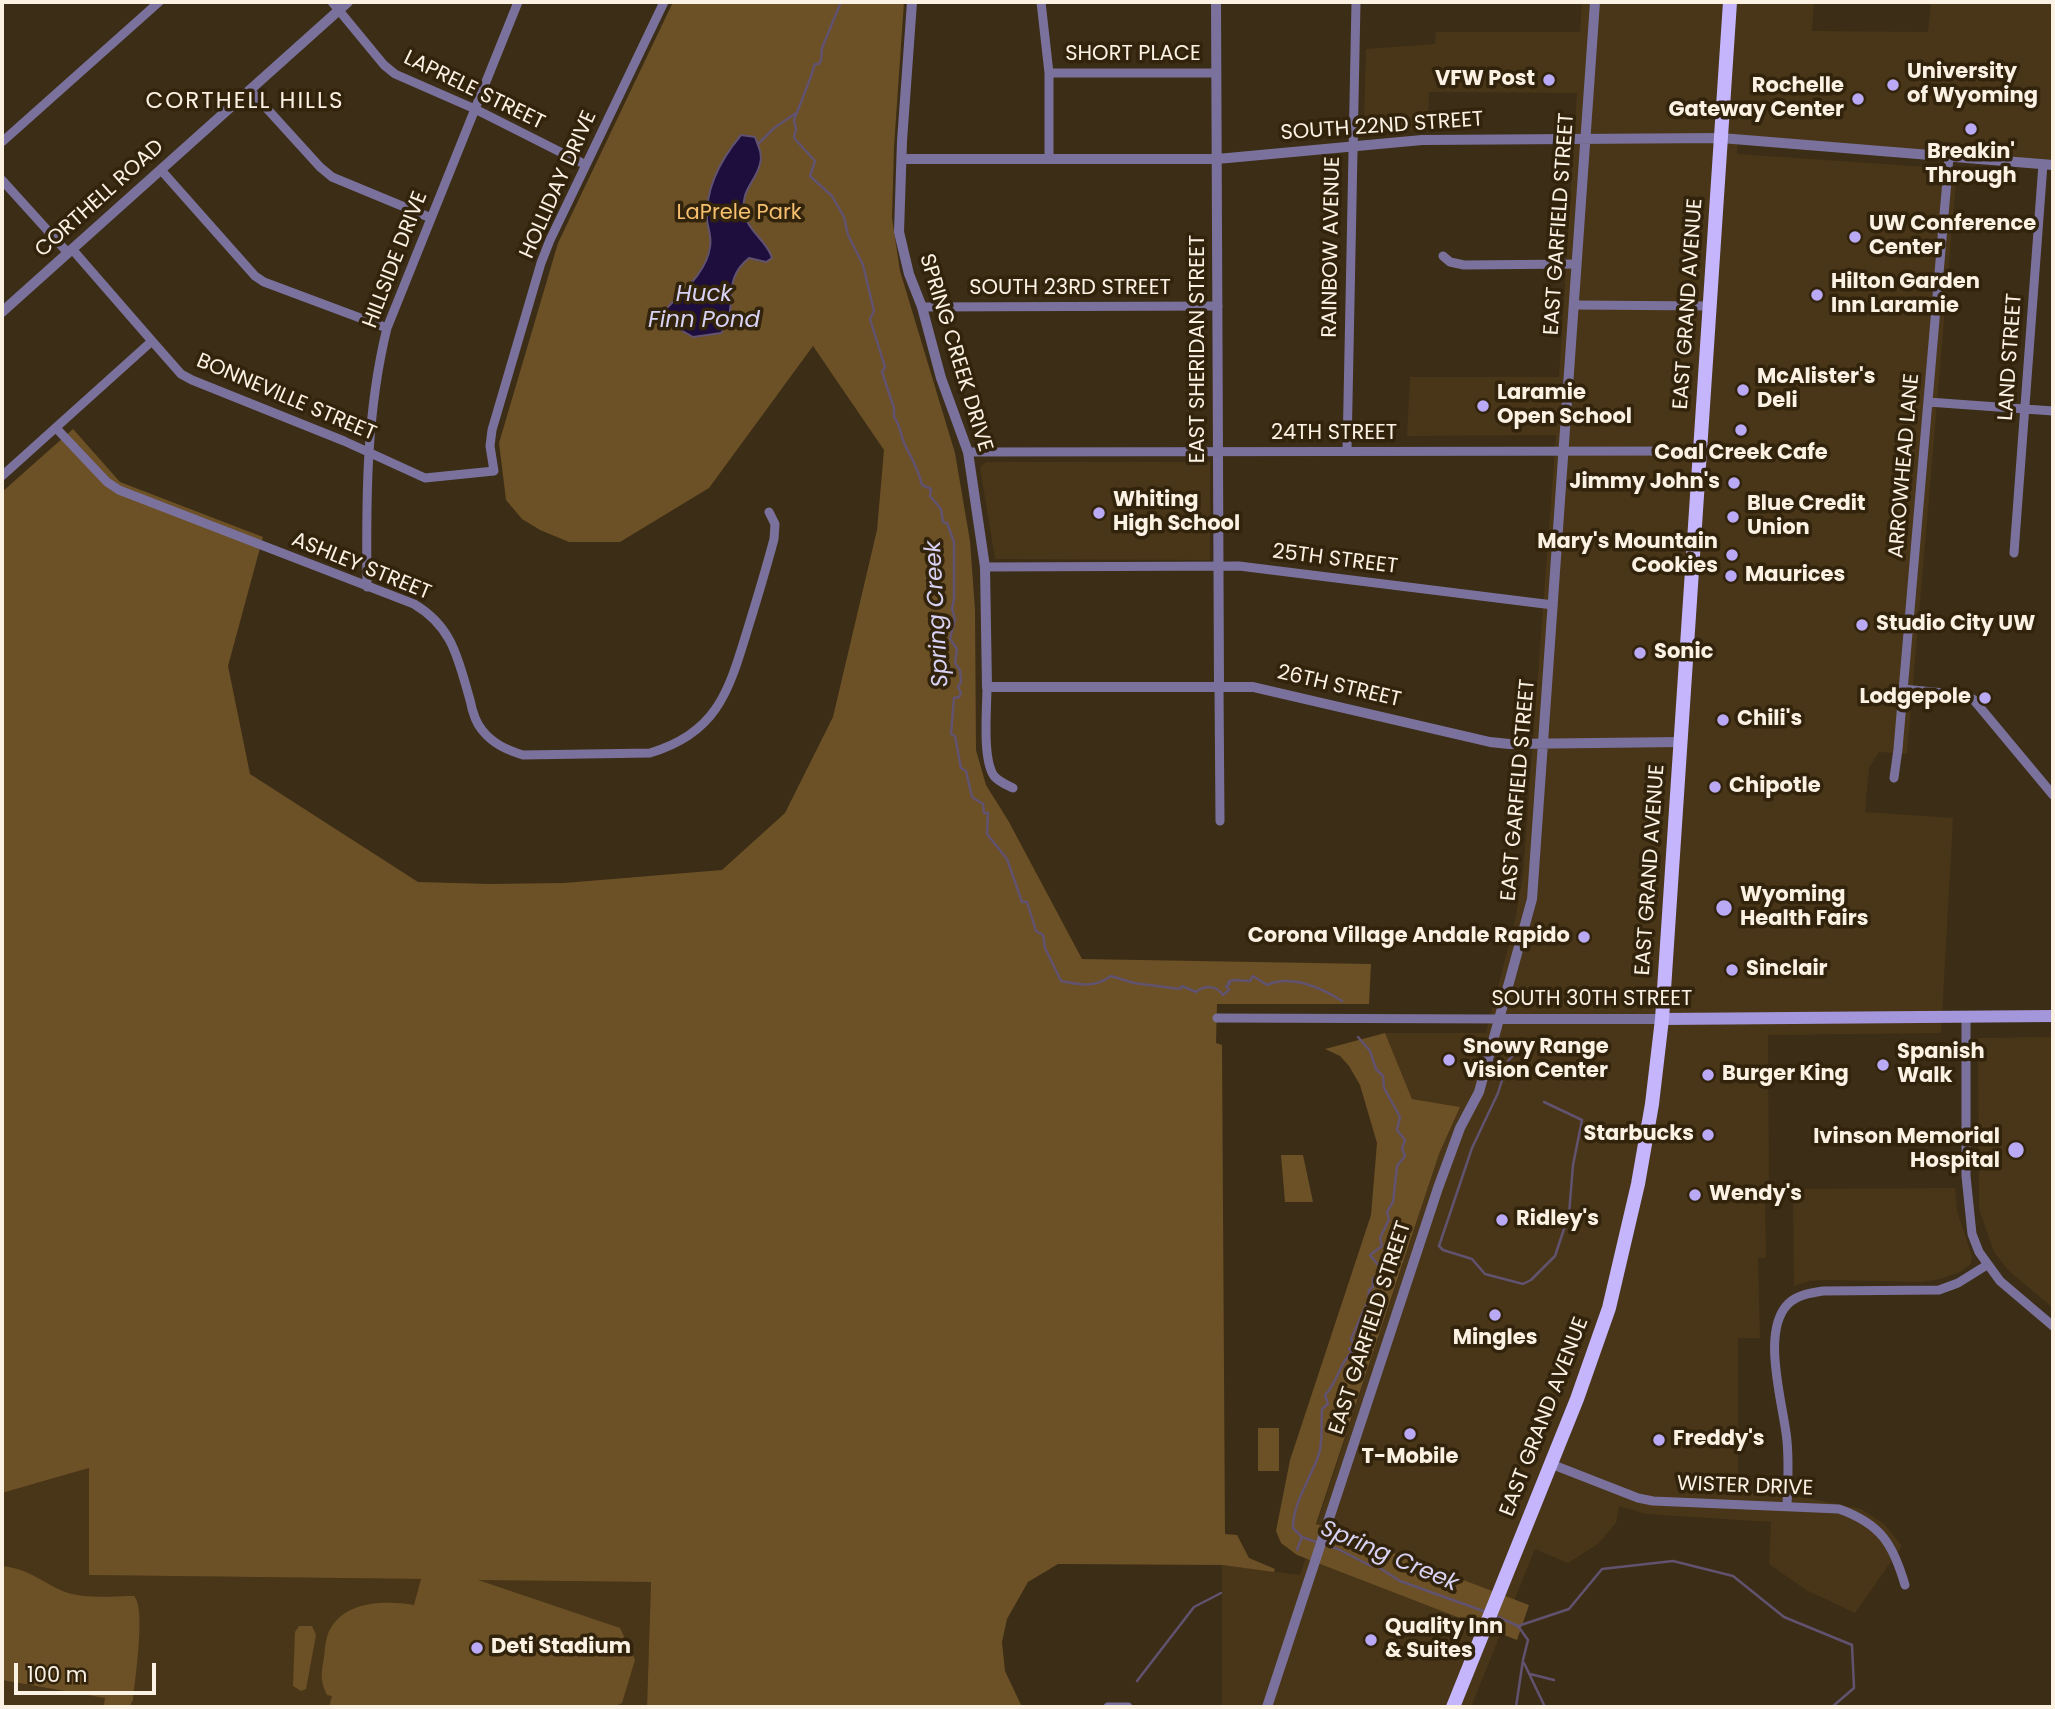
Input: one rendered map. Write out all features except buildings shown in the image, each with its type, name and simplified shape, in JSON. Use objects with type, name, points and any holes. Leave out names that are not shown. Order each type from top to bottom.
[{"type":"main road","name":"EAST GRAND AVENUE","points":[[1453,1707],[1593,1357],[1621,1263],[1639,1184],[1652,1104],[1662,1019],[1730,2]]},
{"type":"main road","name":"SOUTH 30TH STREET","points":[[1662,1019],[2053,1016]]},
{"type":"street","points":[[2,142],[159,2]]},
{"type":"street","name":"CORTHELL ROAD","points":[[2,312],[250,90],[335,6],[348,2]]},
{"type":"street","name":"HILLSIDE DRIVE","points":[[367,587],[368,452],[377,377],[387,328],[518,2]]},
{"type":"street","name":"HOLLIDAY DRIVE","points":[[495,471],[490,446],[492,430],[550,240],[664,2]]},
{"type":"street","name":"SPRING CREEK DRIVE","points":[[912,2],[899,232],[941,378],[968,452],[985,567],[989,764],[994,776],[1013,788]]},
{"type":"street","points":[[1041,2],[1049,73],[1049,159]]},
{"type":"street","name":"EAST SHERIDAN STREET","points":[[1216,2],[1220,821]]},
{"type":"street","name":"RAINBOW AVENUE","points":[[1347,451],[1356,2]]},
{"type":"street","name":"EAST GARFIELD STREET","points":[[1266,1707],[1438,1188],[1460,1128],[1479,1092],[1532,899],[1595,2]]},
{"type":"street","name":"LAPRELE STREET","points":[[335,6],[384,65],[395,74],[475,109],[586,165]]},
{"type":"street","name":"SHORT PLACE","points":[[1049,73],[1216,73]]},
{"type":"street","points":[[250,90],[332,177],[431,218]]},
{"type":"street","name":"SOUTH 22ND STREET","points":[[902,159],[1217,159],[1422,140],[1721,138],[2048,165]]},
{"type":"street","name":"ARROWHEAD LANE","points":[[1894,778],[1949,156]]},
{"type":"street","name":"LAND STREET","points":[[2014,553],[2048,165]]},
{"type":"street","points":[[161,170],[255,276],[264,282],[387,328]]},
{"type":"street","name":"BONNEVILLE STREET","points":[[2,180],[181,374],[425,478],[495,471]]},
{"type":"street","points":[[1443,256],[1450,262],[1464,264],[1576,264]]},
{"type":"street","points":[[1574,305],[1710,306]]},
{"type":"street","name":"SOUTH 23RD STREET","points":[[922,307],[1217,306]]},
{"type":"street","points":[[2,476],[152,341]]},
{"type":"street","points":[[1928,402],[2053,411]]},
{"type":"street","name":"ASHLEY STREET","points":[[56,428],[107,482],[119,490],[429,612],[445,629],[455,650],[480,728],[505,749],[523,755],[543,757],[650,753],[689,737],[709,718],[725,698],[736,668],[774,540],[775,524],[768,512]]},
{"type":"street","name":"24TH STREET","points":[[968,452],[1700,451]]},
{"type":"street","name":"25TH STREET","points":[[985,567],[1239,566],[1553,605]]},
{"type":"street","name":"26TH STREET","points":[[987,687],[1253,687],[1490,742],[1681,742]]},
{"type":"street","points":[[1903,689],[1964,695],[1973,699],[2053,795]]},
{"type":"street","points":[[1966,1017],[1968,1206],[1972,1234],[1987,1265],[2000,1281],[2053,1326]]},
{"type":"street","name":"SOUTH 30TH STREET","points":[[1217,1018],[1662,1019]]},
{"type":"street","points":[[1787,1506],[1787,1439],[1778,1393],[1776,1342],[1777,1326],[1787,1305],[1805,1294],[1823,1291],[1939,1290],[1958,1283],[1987,1265]]},
{"type":"street","name":"WISTER DRIVE","points":[[1550,1464],[1638,1498],[1653,1501],[1839,1509],[1874,1526],[1894,1551],[1905,1585]]},
{"type":"street","points":[[1108,1707],[1128,1707]]},
{"type":"shaded area","points":[[1582,2],[1814,2],[1812,31],[1928,32],[1931,2],[2053,2],[2053,165],[1737,140],[1737,154],[1957,169],[1907,754],[1879,752],[1869,768],[1865,812],[1953,818],[1941,1033],[1768,1035],[1769,1190],[1765,1191],[1766,1258],[1758,1258],[1760,1338],[1738,1338],[1738,1492],[1803,1497],[1861,1509],[1884,1524],[1902,1546],[1855,1613],[1806,1590],[1769,1564],[1771,1522],[1646,1514],[1619,1506],[1616,1523],[1598,1544],[1568,1563],[1535,1549],[1471,1707],[1222,1707],[1222,1565],[1300,1575],[1439,1154],[1460,1107],[1412,1099],[1385,1033],[1486,1033],[1515,921],[1523,874],[1556,435],[1407,436],[1410,377],[1559,377],[1577,93],[1429,92],[1428,129],[1367,134],[1364,130],[1366,49],[1435,44],[1436,32],[1580,32]]},
{"type":"shaded area","name":"Whiting High School","points":[[986,462],[1210,462],[1210,560],[995,559],[980,467]]},
{"type":"shaded area","name":"Ivinson Memorial Hospital","points":[[2053,1037],[2053,1308],[2009,1271],[1994,1252],[1979,1209],[1978,1038]]},
{"type":"shaded area","points":[[1955,1188],[1957,1211],[1972,1256],[1971,1264],[1960,1272],[1921,1282],[1827,1280],[1809,1281],[1794,1286],[1793,1189]]},
{"type":"shaded area","points":[[89,1468],[90,1575],[651,1582],[647,1707],[2,1707],[2,1493]]},
{"type":"green space","name":"LaPrele Park","points":[[673,2],[904,2],[892,218],[900,271],[955,453],[970,541],[975,610],[976,750],[986,785],[1009,822],[1082,959],[1371,964],[1369,1004],[1217,1004],[1216,1043],[1222,1045],[1225,1534],[1237,1535],[1249,1558],[1275,1569],[1274,1572],[1222,1565],[1058,1564],[1028,1582],[1007,1619],[1002,1642],[1005,1671],[1022,1707],[647,1707],[651,1582],[478,1580],[620,1628],[635,1660],[622,1703],[613,1707],[329,1707],[332,1696],[327,1695],[322,1673],[326,1641],[332,1626],[349,1611],[370,1604],[414,1605],[421,1579],[89,1575],[89,1468],[2,1493],[2,492],[73,429],[120,482],[263,537],[228,666],[250,774],[418,882],[564,883],[722,870],[785,813],[833,717],[877,530],[884,450],[813,346],[709,488],[620,542],[569,542],[522,519],[506,500],[499,443],[558,243]]},
{"type":"green space","points":[[1385,1033],[1412,1099],[1460,1107],[1439,1154],[1316,1524],[1529,1605],[1517,1640],[1297,1555],[1281,1543],[1276,1531],[1290,1460],[1371,1215],[1377,1143],[1360,1085],[1340,1056],[1325,1049]]},
{"type":"green space","points":[[1281,1155],[1303,1155],[1313,1202],[1285,1202]]},
{"type":"green space","points":[[1258,1428],[1279,1428],[1279,1471],[1258,1471]]},
{"type":"green space","points":[[2,1566],[29,1573],[76,1595],[134,1596],[139,1614],[139,1629],[133,1700],[129,1707],[104,1705],[105,1698],[2,1680]]},
{"type":"green space","points":[[299,1626],[312,1626],[316,1635],[306,1689],[301,1691],[293,1686],[295,1632]]},
{"type":"water","name":"Huck Finn Pond","points":[[741,135],[755,137],[761,157],[758,171],[744,200],[745,216],[772,258],[766,262],[749,258],[740,267],[732,285],[730,313],[721,333],[693,337],[667,322],[666,309],[693,281],[708,256],[711,240],[707,208],[712,185],[721,164]]},
{"type":"waterway","name":"Spring Creek","points":[[841,2],[822,48],[821,60],[819,64],[815,64],[794,120],[794,138],[815,161],[810,176],[832,196],[844,217],[848,235],[863,265],[874,311],[870,319],[885,367],[882,372],[894,408],[894,417],[922,485],[931,489],[930,496],[941,509],[943,522],[947,523],[954,542],[952,609],[955,619],[950,639],[957,649],[955,663],[960,670],[961,682],[958,687],[961,693],[954,698],[951,734],[955,736],[961,768],[966,771],[972,797],[983,804],[984,813],[988,813],[987,834],[1007,859],[1022,902],[1027,902],[1036,931],[1043,935],[1045,948],[1061,981],[1093,984],[1111,976],[1134,983],[1180,989],[1182,986],[1196,992],[1210,987],[1223,995],[1229,990],[1226,986],[1230,984],[1228,982],[1250,981],[1253,976],[1267,985],[1286,981],[1306,984],[1342,1001]]},
{"type":"waterway","points":[[758,144],[774,128],[796,113]]},
{"type":"waterway","name":"Spring Creek","points":[[1316,1542],[1302,1537],[1293,1528],[1296,1509],[1319,1454],[1322,1409],[1328,1404],[1325,1395],[1352,1352],[1349,1349],[1354,1345],[1351,1339],[1368,1301],[1373,1278],[1376,1278],[1380,1267],[1370,1255],[1382,1246],[1380,1238],[1389,1219],[1387,1212],[1393,1202],[1397,1166],[1405,1156],[1402,1149],[1405,1140],[1397,1130],[1400,1117],[1384,1088],[1383,1076],[1376,1069],[1370,1051],[1358,1037]]},
{"type":"waterway","points":[[1519,1048],[1508,1061],[1498,1093],[1472,1148],[1439,1246],[1443,1250],[1472,1259],[1485,1274],[1523,1284],[1531,1280],[1555,1256],[1569,1214],[1573,1165],[1582,1120],[1544,1102]]},
{"type":"waterway","points":[[1297,1550],[1302,1537]]},
{"type":"waterway","name":"Spring Creek","points":[[1322,1544],[1378,1567],[1400,1581],[1486,1612]]},
{"type":"waterway","name":"Spring Creek","points":[[1496,1616],[1518,1626],[1569,1609],[1602,1569],[1673,1561],[1733,1576],[1784,1617],[1852,1645],[1854,1688],[1832,1707]]},
{"type":"waterway","points":[[1137,1681],[1194,1607],[1221,1593]]},
{"type":"waterway","points":[[1516,1707],[1528,1640],[1518,1626]]},
{"type":"waterway","points":[[1524,1663],[1545,1707]]},
{"type":"waterway","points":[[1530,1674],[1554,1680]]},
{"type":"place","name":"VFW Post","points":[[1549,80]]},
{"type":"place","name":"University of Wyoming","points":[[1893,85]]},
{"type":"place","name":"Rochelle Gateway Center","points":[[1858,99]]},
{"type":"place","name":"Breakin' Through","points":[[1971,129]]},
{"type":"place","name":"UW Conference Center","points":[[1855,237]]},
{"type":"place","name":"Hilton Garden Inn Laramie","points":[[1817,295]]},
{"type":"place","name":"McAlister's Deli","points":[[1743,390]]},
{"type":"place","name":"Laramie Open School","points":[[1483,406]]},
{"type":"place","name":"Coal Creek Cafe","points":[[1741,430]]},
{"type":"place","name":"Jimmy John's","points":[[1734,483]]},
{"type":"place","name":"Whiting High School","points":[[1099,513]]},
{"type":"place","name":"Blue Credit Union","points":[[1733,517]]},
{"type":"place","name":"Mary's Mountain Cookies","points":[[1732,555]]},
{"type":"place","name":"Maurices","points":[[1731,576]]},
{"type":"place","name":"Studio City UW","points":[[1862,625]]},
{"type":"place","name":"Sonic","points":[[1640,653]]},
{"type":"place","name":"Lodgepole","points":[[1985,698]]},
{"type":"place","name":"Chili's","points":[[1723,720]]},
{"type":"place","name":"Chipotle","points":[[1715,787]]},
{"type":"place","name":"Wyoming Health Fairs","points":[[1724,908]]},
{"type":"place","name":"Corona Village Andale Rapido","points":[[1584,937]]},
{"type":"place","name":"Sinclair","points":[[1732,970]]},
{"type":"place","name":"Snowy Range Vision Center","points":[[1449,1060]]},
{"type":"place","name":"Spanish Walk","points":[[1883,1065]]},
{"type":"place","name":"Burger King","points":[[1708,1075]]},
{"type":"place","name":"Starbucks","points":[[1708,1135]]},
{"type":"place","name":"Ivinson Memorial Hospital","points":[[2016,1150]]},
{"type":"place","name":"Wendy's","points":[[1695,1195]]},
{"type":"place","name":"Ridley's","points":[[1502,1220]]},
{"type":"place","name":"Mingles","points":[[1495,1315]]},
{"type":"place","name":"T-Mobile","points":[[1410,1434]]},
{"type":"place","name":"Freddy's","points":[[1659,1440]]},
{"type":"place","name":"Quality Inn & Suites","points":[[1371,1640]]},
{"type":"place","name":"Deti Stadium","points":[[477,1648]]},
{"type":"district","name":"CORTHELL HILLS","points":[[245,102]]}]
